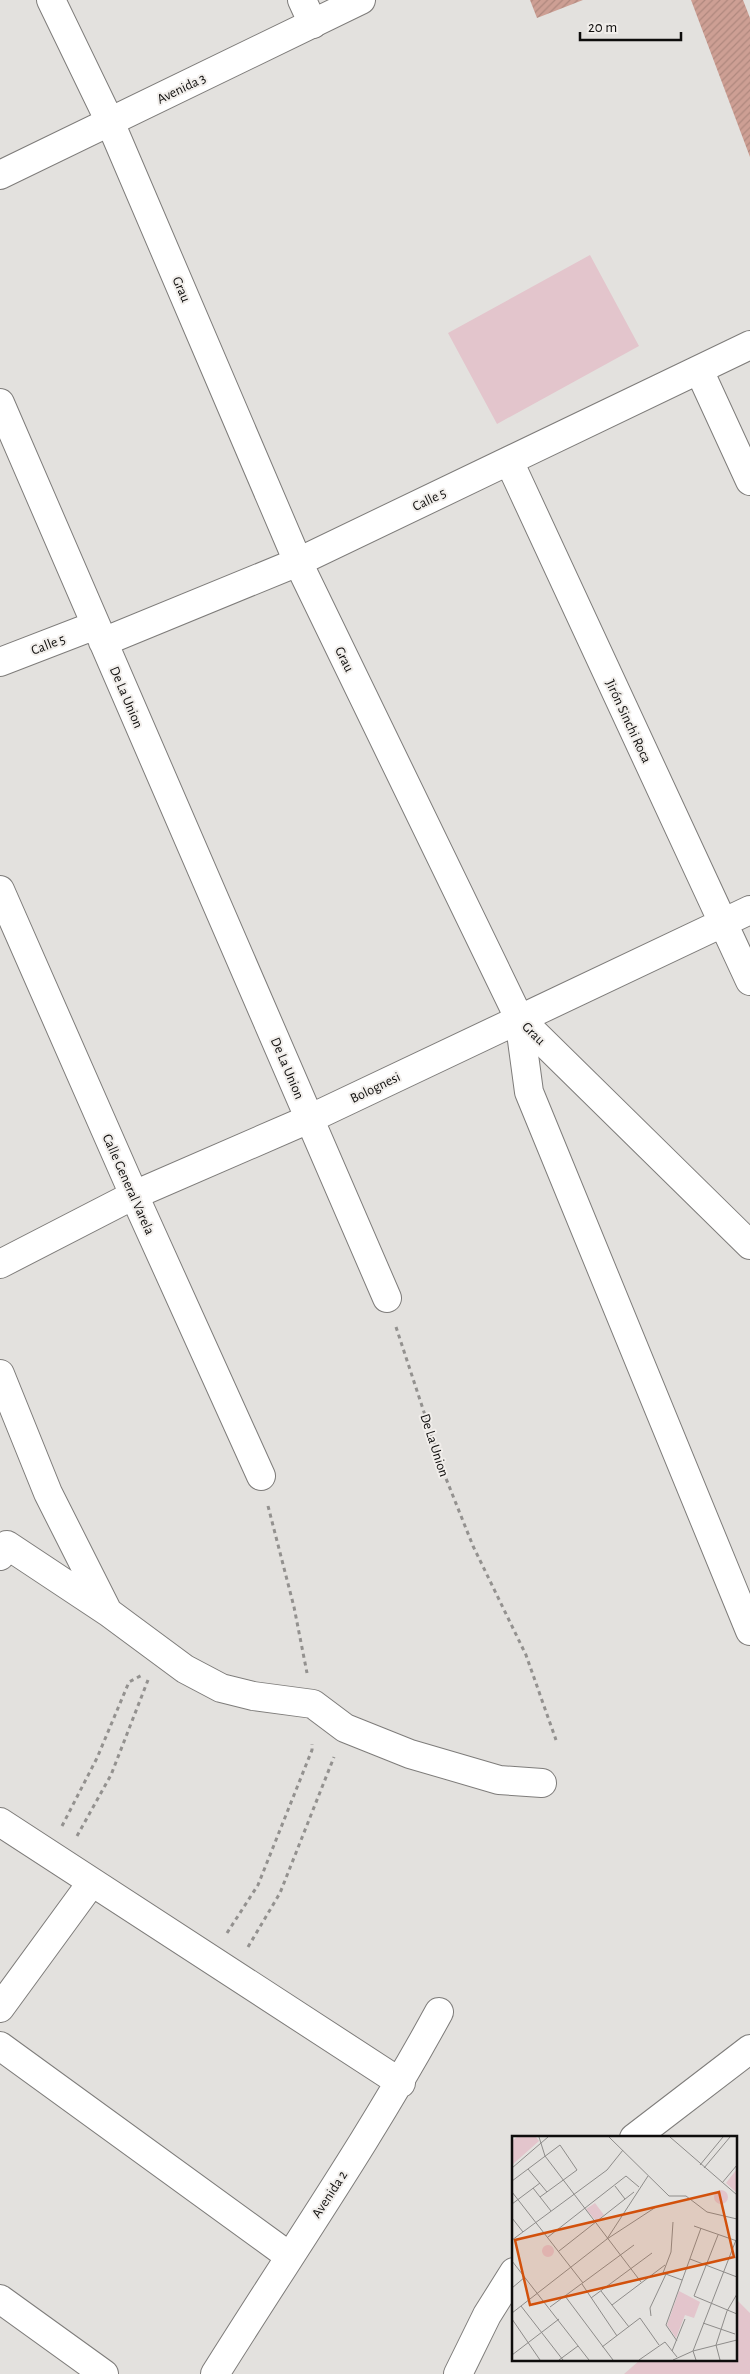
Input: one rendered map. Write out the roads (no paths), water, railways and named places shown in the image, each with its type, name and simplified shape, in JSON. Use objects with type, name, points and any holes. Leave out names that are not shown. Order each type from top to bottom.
[{"type":"street","name":"Grau","points":[[51,0],[110,122],[298,562],[520,1018],[750,1245]]},
{"type":"street","name":"Avenida 3","points":[[0,175],[110,122],[307,12],[361,0]]},
{"type":"street","name":"Calle 5","points":[[0,662],[100,634],[298,562],[750,345]]},
{"type":"street","points":[[699,370],[750,481]]},
{"type":"street","name":"De La Union","points":[[2,411],[387,1298]]},
{"type":"street","name":"Jirón Sinchi Roca","points":[[509,461],[750,981]]},
{"type":"street","name":"Calle General Varela","points":[[0,890],[134,1195],[261,1476]]},
{"type":"street","name":"Bolognesi","points":[[0,1264],[134,1195],[309,1119],[750,910]]},
{"type":"street","points":[[520,1018],[528,1092],[750,1630]]},
{"type":"street","points":[[0,1374],[48,1493],[108,1612]]},
{"type":"street","points":[[0,1556],[8,1545],[108,1612],[159,1661],[185,1669],[221,1688],[253,1696],[313,1704],[345,1728],[410,1754],[499,1780],[542,1783]]},
{"type":"street","points":[[0,1822],[210,1960],[401,2082]]},
{"type":"street","points":[[0,2008],[92,1882]]},
{"type":"street","name":"Avenida 2","points":[[215,2374],[401,2082],[439,2012]]},
{"type":"street","points":[[0,2046],[289,2256]]},
{"type":"street","points":[[637,2136],[750,2049]]},
{"type":"street","points":[[458,2374],[486,2316],[512,2275]]},
{"type":"street","points":[[0,2299],[104,2374]]}]
